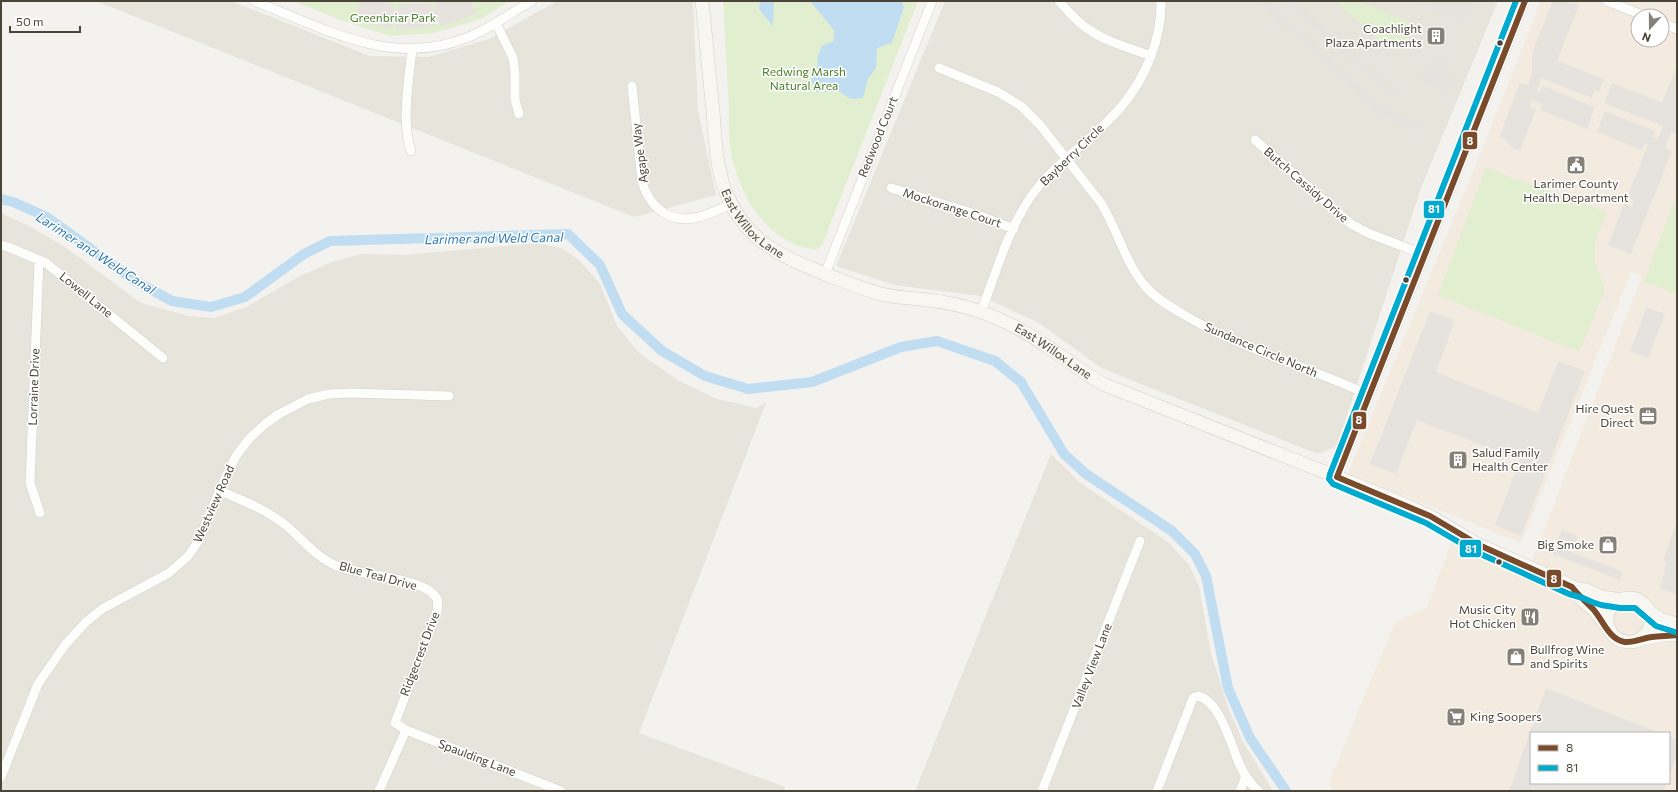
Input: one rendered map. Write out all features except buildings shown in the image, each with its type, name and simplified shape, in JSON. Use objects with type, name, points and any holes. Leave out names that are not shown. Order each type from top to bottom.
[{"type":"main road","name":"East Willox Lane","points":[[702,1],[717,159],[724,187],[731,204],[748,229],[771,250],[825,274],[881,294],[939,302],[981,312],[1026,332],[1103,384],[1385,496],[1430,516],[1479,545],[1572,587],[1586,590],[1602,597],[1621,600]]},
{"type":"main road","name":"East Willox Lane","points":[[1572,587],[1582,600],[1594,610],[1608,627]]},
{"type":"main road","points":[[1677,624],[1660,619],[1648,610],[1640,601],[1627,598],[1621,600],[1610,608],[1607,620],[1611,634],[1624,642],[1631,642],[1664,635],[1677,635]]},
{"type":"main road","points":[[1638,640],[1648,630],[1651,624],[1648,610]]},
{"type":"street","points":[[254,1],[362,43],[397,49],[432,47],[455,42],[477,34],[532,1]]},
{"type":"street","name":"Redwood Court","points":[[825,274],[932,1]]},
{"type":"street","points":[[1059,1],[1071,15],[1088,30],[1112,42],[1151,56]]},
{"type":"street","name":"Bayberry Circle","points":[[981,312],[1022,210],[1033,194],[1066,158],[1121,107],[1141,78],[1151,56],[1158,30],[1161,1]]},
{"type":"street","points":[[1337,477],[1526,1]]},
{"type":"street","points":[[1607,1],[1630,10]]},
{"type":"street","points":[[496,23],[513,58],[515,73],[514,99],[519,114]]},
{"type":"street","points":[[411,151],[407,140],[406,126],[412,49]]},
{"type":"street","name":"Sundance Circle North","points":[[939,68],[998,92],[1021,106],[1036,120],[1101,203],[1108,214],[1138,276],[1145,286],[1159,299],[1211,331],[1369,395]]},
{"type":"street","name":"Agape Way","points":[[632,86],[642,181],[644,190],[650,201],[664,213],[682,219],[700,217],[731,204]]},
{"type":"street","name":"Butch Cassidy Drive","points":[[1255,140],[1351,224],[1368,233],[1425,255]]},
{"type":"street","name":"Mockorange Court","points":[[891,188],[975,214],[1014,229]]},
{"type":"street","name":"Lowell Lane","points":[[1,245],[46,263],[163,358]]},
{"type":"street","name":"Lorraine Drive","points":[[39,260],[30,483],[40,513]]},
{"type":"street","name":"Westview Road","points":[[1,777],[38,684],[65,644],[86,622],[102,609],[169,573],[188,556],[198,542],[236,456],[249,439],[265,424],[279,414],[308,400],[329,394],[350,393],[449,396]]},
{"type":"street","name":"Blue Teal Drive","points":[[220,491],[267,513],[283,523],[320,557],[337,566],[363,574],[395,578],[431,591],[436,597]]},
{"type":"street","name":"Valley View Lane","points":[[1042,791],[1140,541]]},
{"type":"street","name":"Ridgecrest Drive","points":[[395,723],[398,711],[438,611],[438,600],[436,597]]},
{"type":"street","points":[[1157,791],[1194,698],[1197,696],[1201,696],[1207,700],[1219,715],[1246,776],[1258,791]]},
{"type":"street","name":"Spaulding Lane","points":[[395,723],[406,730],[561,791]]},
{"type":"street","points":[[379,791],[406,730]]},
{"type":"street","points":[[1240,791],[1246,776]]},
{"type":"shaded area","points":[[96,1],[231,1],[370,56],[428,57],[489,39],[557,1],[693,1],[698,111],[716,195],[634,217]]},
{"type":"shaded area","points":[[361,1],[379,1],[394,4],[394,9],[397,11],[399,4],[431,3],[432,8],[434,9],[436,7],[435,2],[438,1],[471,1],[477,13],[440,26],[439,20],[437,19],[435,21],[436,27],[396,29],[396,22],[393,23],[392,29],[354,20]]},
{"type":"shaded area","points":[[945,1],[1498,1],[1421,188],[1337,446],[1318,454],[1118,375],[1100,367],[1039,323],[981,296],[894,285],[836,266]]},
{"type":"shaded area","points":[[1257,1],[1268,1],[1383,107],[1424,124],[1420,132],[1380,115]]},
{"type":"shaded area","points":[[1294,1],[1397,92],[1392,97],[1289,6]]},
{"type":"shaded area","points":[[1413,1],[1473,1],[1465,21]]},
{"type":"shaded area","points":[[1541,1],[1677,1],[1677,791],[1333,791],[1329,782],[1395,622],[1427,607],[1451,543],[1525,579],[1642,276],[1631,272],[1521,543],[1348,473],[1480,155]]},
{"type":"shaded area","points":[[1553,1],[1569,1],[1579,5],[1557,61],[1604,79],[1599,92],[1595,90],[1592,98],[1541,78],[1537,91],[1540,92],[1543,86],[1595,107],[1587,129],[1540,110],[1542,104],[1532,100],[1530,107],[1536,109],[1520,151],[1513,148],[1506,140],[1499,137],[1520,83],[1528,85],[1532,74],[1532,53]]},
{"type":"shaded area","points":[[1437,59],[1449,64],[1447,70],[1453,76],[1447,93],[1420,83],[1426,66],[1433,69]]},
{"type":"shaded area","points":[[1677,66],[1677,134],[1671,132],[1665,148],[1672,151],[1631,254],[1608,245],[1624,204],[1631,207],[1634,200],[1627,197],[1648,145],[1644,144],[1642,150],[1597,132],[1605,111],[1655,131],[1653,137],[1658,139],[1663,126],[1604,103],[1612,83],[1662,103]]},
{"type":"shaded area","points":[[1,213],[29,226],[65,247],[141,303],[189,316],[215,318],[246,307],[298,277],[332,262],[361,254],[406,255],[539,243],[563,249],[579,260],[600,284],[617,326],[639,353],[679,381],[717,399],[756,408],[766,403],[639,733],[785,787],[784,791],[1,791]]},
{"type":"shaded area","points":[[1647,307],[1665,314],[1648,358],[1630,351]]},
{"type":"shaded area","points":[[1430,311],[1455,321],[1436,372],[1538,413],[1558,361],[1585,371],[1521,536],[1495,525],[1520,460],[1417,420],[1396,474],[1370,464]]},
{"type":"shaded area","points":[[1051,454],[1079,482],[1168,542],[1189,565],[1199,586],[1211,653],[1228,707],[1243,742],[1273,791],[915,791]]},
{"type":"shaded area","points":[[1677,520],[1677,595],[1660,588],[1667,562],[1663,561]]},
{"type":"shaded area","points":[[1562,530],[1578,536],[1571,552],[1623,572],[1620,580],[1553,554]]},
{"type":"shaded area","points":[[1546,688],[1657,732],[1530,732]]},
{"type":"shaded area","points":[[1530,733],[1530,784],[1666,784],[1663,791],[1509,791]]},
{"type":"shaded area","points":[[1670,736],[1677,740],[1677,755],[1670,773]]},
{"type":"green space","name":"Greenbriar Park","points":[[293,1],[509,1],[481,19],[434,33],[390,36],[340,20]]},
{"type":"green space","name":"Redwing Marsh Natural Area","points":[[723,1],[918,1],[822,245],[816,250],[800,246],[785,239],[772,229],[750,204],[736,173],[729,139],[729,108]]},
{"type":"green space","points":[[1337,1],[1361,1],[1362,3],[1412,23],[1401,51],[1379,41]]},
{"type":"green space","points":[[1486,168],[1607,212],[1595,242],[1595,264],[1605,289],[1579,352],[1438,295]]},
{"type":"green space","points":[[1677,194],[1677,294],[1644,282]]},
{"type":"water","points":[[760,1],[774,1],[773,26],[759,9]]},
{"type":"water","points":[[810,1],[901,1],[904,7],[892,43],[877,48],[876,68],[868,79],[863,98],[851,99],[838,91],[817,92],[811,80],[817,71],[818,56],[822,46],[834,41],[834,30]]},
{"type":"waterway","name":"Larimer and Weld Canal","points":[[1,199],[13,202],[47,217],[135,281],[172,301],[211,307],[245,297],[304,254],[330,241],[568,234],[600,265],[622,314],[662,351],[705,376],[748,389],[812,382],[901,347],[937,341],[995,361],[1021,382],[1064,454],[1086,474],[1172,531],[1195,554],[1206,576],[1228,688],[1250,738],[1286,791]]},
{"type":"transit line","name":"81","points":[[1516,1],[1329,479],[1333,484],[1426,523],[1476,552],[1569,594],[1601,605],[1620,608],[1635,608],[1656,626],[1675,632]]},
{"type":"transit line","name":"8","points":[[1525,1],[1337,477],[1430,516],[1479,545],[1572,587],[1597,613],[1610,634],[1619,640],[1628,642],[1652,637],[1677,635]]},
{"type":"place","name":"Coachlight Plaza Apartments","points":[[1436,36]]},
{"type":"place","name":"Larimer County Health Department","points":[[1576,165]]},
{"type":"place","name":"Hire Quest Direct","points":[[1648,416]]},
{"type":"place","name":"Salud Family Health Center","points":[[1458,460]]},
{"type":"place","name":"Big Smoke","points":[[1608,545]]},
{"type":"place","name":"Music City Hot Chicken","points":[[1530,617]]},
{"type":"place","name":"Bullfrog Wine and Spirits","points":[[1516,657]]},
{"type":"place","name":"King Soopers","points":[[1456,717]]}]
